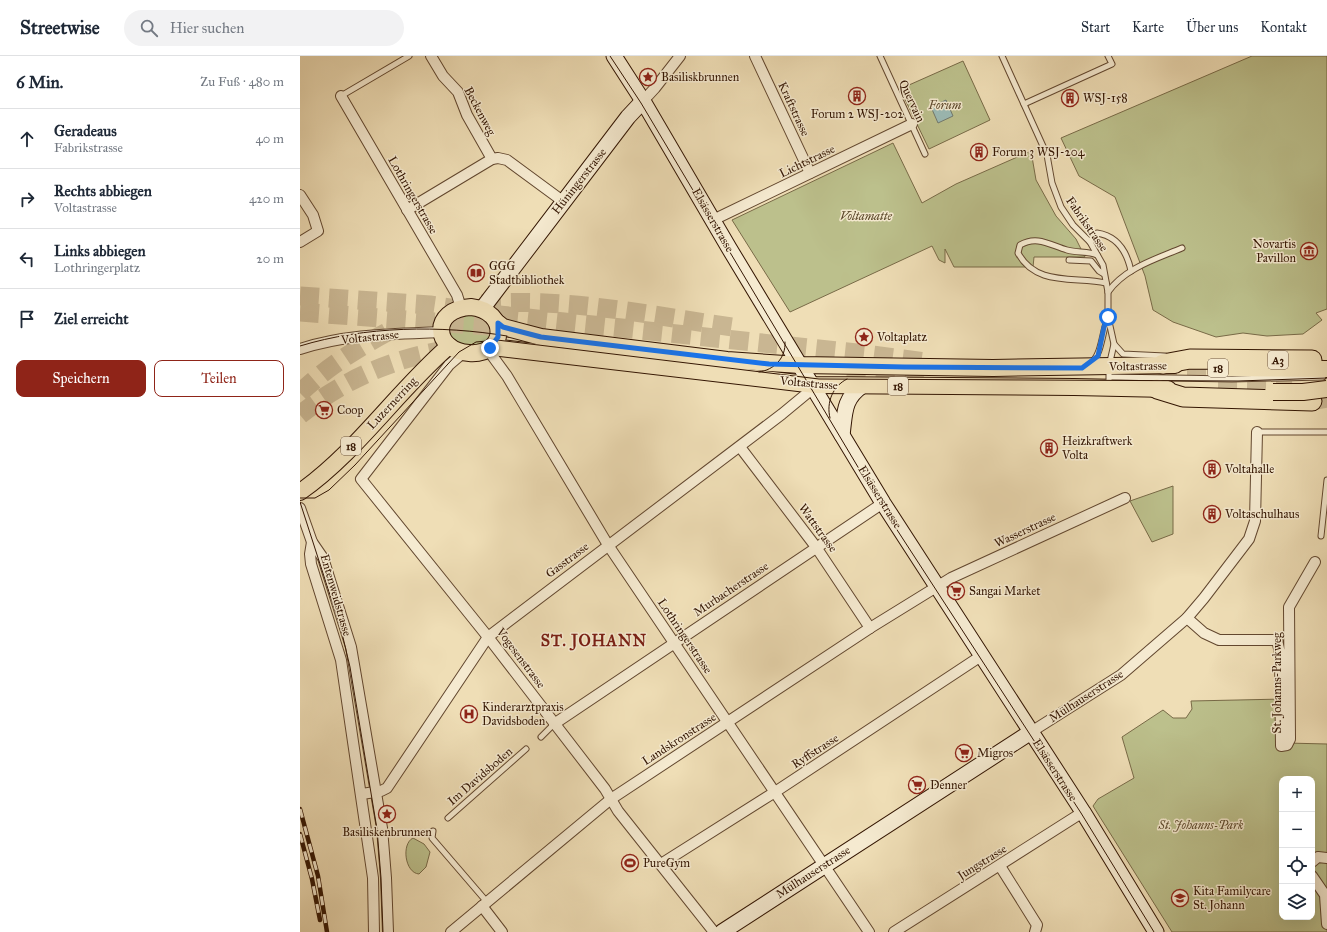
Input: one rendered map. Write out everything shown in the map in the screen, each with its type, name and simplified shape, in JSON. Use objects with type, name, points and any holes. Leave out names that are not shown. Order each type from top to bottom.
[{"type":"highway","name":"A3","points":[[1163,364],[1190,359],[1319,365]]},
{"type":"highway","points":[[1157,389],[1188,397],[1312,401]]},
{"type":"main road","points":[[461,308],[472,307],[482,309]]},
{"type":"main road","name":"18","points":[[445,339],[441,326],[446,316],[461,308]]},
{"type":"main road","name":"18","points":[[482,309],[491,314],[498,323]]},
{"type":"main road","points":[[490,349],[499,335],[498,323]]},
{"type":"main road","name":"Voltastrasse","points":[[498,323],[503,327],[541,337],[734,360],[800,365],[1082,368],[1106,366],[1157,389],[1271,380],[1319,365]]},
{"type":"main road","points":[[445,339],[463,353]]},
{"type":"main road","name":"Luzernerring","points":[[300,492],[343,455],[398,396],[445,339]]},
{"type":"main road","name":"18","points":[[463,353],[479,353],[490,349]]},
{"type":"main road","name":"Voltastrasse","points":[[490,349],[812,384],[862,386],[1106,366],[1163,364],[1210,368],[1271,380]]},
{"type":"main road","name":"18","points":[[1271,380],[1303,392],[1327,389]]},
{"type":"street","name":"Beckenweg","points":[[431,56],[443,76],[458,92],[467,116],[492,159]]},
{"type":"street","name":"Elsässerstrasse","points":[[614,56],[643,101],[883,503],[1083,812],[1156,932]]},
{"type":"street","name":"Hüningerstrasse","points":[[482,309],[643,101],[680,56]]},
{"type":"street","name":"Kraftstrasse","points":[[755,56],[810,174]]},
{"type":"street","name":"Lothringerstrasse","points":[[340,96],[457,295],[461,308]]},
{"type":"street","name":"Lichtstrasse","points":[[713,220],[912,124]]},
{"type":"street","points":[[407,210],[492,159],[498,158],[507,160],[564,202]]},
{"type":"street","points":[[300,195],[313,215],[318,231],[300,242]]},
{"type":"street","name":"Voltastrasse","points":[[300,348],[361,337],[445,339]]},
{"type":"street","name":"Lothringerstrasse","points":[[490,349],[608,545],[869,932]]},
{"type":"street","name":"Vogesenstrasse","points":[[463,353],[449,365],[361,479],[488,637],[611,799],[618,811],[714,932]]},
{"type":"street","name":"Gasstrasse","points":[[375,792],[384,790],[389,784],[488,637],[608,545],[740,447],[808,392],[812,384]]},
{"type":"street","points":[[842,434],[849,398],[853,392],[862,386]]},
{"type":"street","name":"Mülhauserstrasse","points":[[722,932],[823,865],[1121,675],[1187,618],[1249,539],[1255,521],[1257,432]]},
{"type":"street","name":"Wattstrasse","points":[[740,447],[816,547],[870,628]]},
{"type":"street","name":"Wasserstrasse","points":[[936,586],[1125,498]]},
{"type":"street","name":"Murbacherstrasse","points":[[554,724],[883,503]]},
{"type":"street","points":[[300,508],[312,542]]},
{"type":"street","name":"Entenweidstrasse","points":[[312,542],[324,558],[350,641],[382,828],[388,932]]},
{"type":"street","name":"Entenweidstrasse","points":[[312,542],[310,554],[311,564],[341,660],[362,794],[373,878],[374,932]]},
{"type":"street","name":"St. Johanns-Parkweg","points":[[1187,618],[1204,634],[1218,640],[1277,640],[1280,653],[1281,746],[1287,745],[1290,739],[1289,607],[1315,562]]},
{"type":"street","name":"Landskronstrasse","points":[[451,932],[611,799],[936,586]]},
{"type":"street","name":"Ryffstrasse","points":[[661,864],[775,792],[982,656]]},
{"type":"street","points":[[362,794],[375,792]]},
{"type":"street","name":"Jungstrasse","points":[[894,932],[1083,812]]},
{"type":"street","points":[[1315,860],[1318,857],[1327,858]]},
{"type":"street","points":[[1000,866],[1037,925],[1035,932]]},
{"type":"street","points":[[1315,880],[1325,895],[1327,924]]},
{"type":"street","points":[[484,904],[502,932]]},
{"type":"lane","points":[[340,96],[409,56]]},
{"type":"lane","name":"Quervain","points":[[880,56],[926,154]]},
{"type":"lane","name":"Fabrikstrasse","points":[[1002,56],[1047,155],[1052,183],[1061,207],[1073,225],[1090,242],[1103,265],[1108,292],[1108,317],[1114,344],[1106,366]]},
{"type":"lane","points":[[1024,104],[1112,64],[1108,56]]},
{"type":"lane","points":[[1090,242],[1097,233],[1107,235],[1120,246],[1129,258],[1131,271]]},
{"type":"lane","points":[[1097,255],[1068,250],[1045,241],[1035,240],[1027,241],[1020,245],[1018,253],[1028,265],[1051,277],[1062,280],[1087,280],[1106,283]]},
{"type":"lane","points":[[1108,292],[1114,284],[1131,271],[1182,248]]},
{"type":"lane","points":[[1069,260],[1091,260],[1099,271],[1104,274]]},
{"type":"lane","name":"Fabrikstrasse","points":[[1106,366],[1101,338],[1108,317]]},
{"type":"lane","points":[[1114,344],[1121,353],[1127,355],[1176,356],[1190,359]]},
{"type":"lane","points":[[1106,366],[1271,380],[1327,377]]},
{"type":"lane","points":[[1257,432],[1327,432]]},
{"type":"lane","points":[[1321,536],[1327,480]]},
{"type":"lane","points":[[541,737],[554,724]]},
{"type":"lane","name":"Im Davidsboden","points":[[448,818],[526,749]]},
{"type":"lane","points":[[433,831],[432,838],[484,904]]},
{"type":"green space","points":[[1252,56],[1327,56],[1327,309],[1316,313],[1322,320],[1303,334],[1267,336],[1243,333],[1216,337],[1173,322],[1153,310],[1145,276],[1115,197],[1079,176],[1061,138]]},
{"type":"green space","name":"Forum","points":[[963,61],[990,120],[929,149],[900,89]]},
{"type":"green space","name":"Voltamatte","points":[[893,143],[922,203],[956,184],[1031,151],[1036,180],[1056,216],[1076,239],[1085,257],[1034,257],[1033,267],[954,267],[945,249],[945,263],[939,260],[932,246],[790,312],[732,220]]},
{"type":"green space","points":[[470,315],[483,319],[490,325],[492,328],[489,339],[470,345],[457,343],[452,339],[449,325],[457,317]]},
{"type":"green space","points":[[1173,486],[1173,534],[1152,542],[1130,501]]},
{"type":"green space","name":"St. Johanns-Park","points":[[1284,699],[1286,743],[1327,744],[1327,932],[1172,932],[1093,806],[1098,799],[1134,778],[1122,737],[1163,710],[1173,718],[1186,718],[1192,709],[1191,701]]},
{"type":"green space","points":[[413,838],[424,844],[430,852],[426,867],[419,874],[410,869],[406,858],[407,846],[409,841]]},
{"type":"water","points":[[946,100],[953,116],[938,123],[931,107]]},
{"type":"tunnel","points":[[300,296],[430,305],[471,311]]},
{"type":"tunnel","points":[[482,304],[546,303],[579,305],[739,328]]},
{"type":"tunnel","points":[[300,312],[515,328]]},
{"type":"tunnel","points":[[499,315],[866,354],[926,362]]},
{"type":"tunnel","points":[[300,393],[344,358],[393,329]]},
{"type":"tunnel","points":[[300,415],[335,390],[372,371],[412,357],[454,349]]},
{"type":"tunnel","points":[[1158,370],[1246,370]]},
{"type":"tunnel","points":[[847,371],[928,380]]},
{"type":"tunnel","points":[[1218,389],[1292,390]]},
{"type":"tunnel","points":[[1312,401],[1327,398]]},
{"type":"tram line","points":[[610,56],[641,103],[877,499],[1081,813],[1154,932]]},
{"type":"tram line","points":[[300,346],[350,334],[403,329],[456,330],[507,336]]},
{"type":"tram line","points":[[300,498],[315,498],[329,490],[355,465],[459,352],[476,342],[497,340],[819,379],[1238,381],[1327,378]]},
{"type":"tram line","points":[[759,372],[770,369],[778,362],[785,348],[785,342]]},
{"type":"tram line","points":[[830,418],[829,406],[834,390],[847,379]]},
{"type":"tram line","points":[[300,502],[341,629],[350,667],[377,829],[383,932]]},
{"type":"railway","points":[[300,809],[318,876],[327,932]]},
{"type":"railway","points":[[300,834],[312,879],[320,920]]},
{"type":"place","name":"Basiliskbrunnen","points":[[648,77]]},
{"type":"place","name":"Forum 2 WSJ-202","points":[[857,96]]},
{"type":"place","name":"WSJ-158","points":[[1070,98]]},
{"type":"place","name":"Forum 3 WSJ-204","points":[[979,152]]},
{"type":"place","name":"Novartis Pavillon","points":[[1309,251]]},
{"type":"place","name":"GGG Stadtbibliothek","points":[[476,273]]},
{"type":"place","name":"Voltaplatz","points":[[864,337]]},
{"type":"place","name":"Coop","points":[[324,410]]},
{"type":"place","name":"Heizkraftwerk Volta","points":[[1049,448]]},
{"type":"place","name":"Voltahalle","points":[[1212,469]]},
{"type":"place","name":"Voltaschulhaus","points":[[1212,514]]},
{"type":"place","name":"Sangai Market","points":[[956,591]]},
{"type":"place","name":"Kinderarztpraxis Davidsboden","points":[[469,714]]},
{"type":"place","name":"Migros","points":[[964,753]]},
{"type":"place","name":"Denner","points":[[917,785]]},
{"type":"place","name":"Basiliskenbrunnen","points":[[387,814]]},
{"type":"place","name":"PureGym","points":[[630,863]]},
{"type":"place","name":"Kita Familycare St. Johann","points":[[1180,898]]},
{"type":"district","name":"ST. JOHANN","points":[[594,640]]},
{"type":"route","points":[[490,348],[494,345],[498,337],[498,323],[503,327],[512,330],[541,337],[769,364],[904,367],[1082,368],[1098,356],[1101,338],[1108,317]]}]
